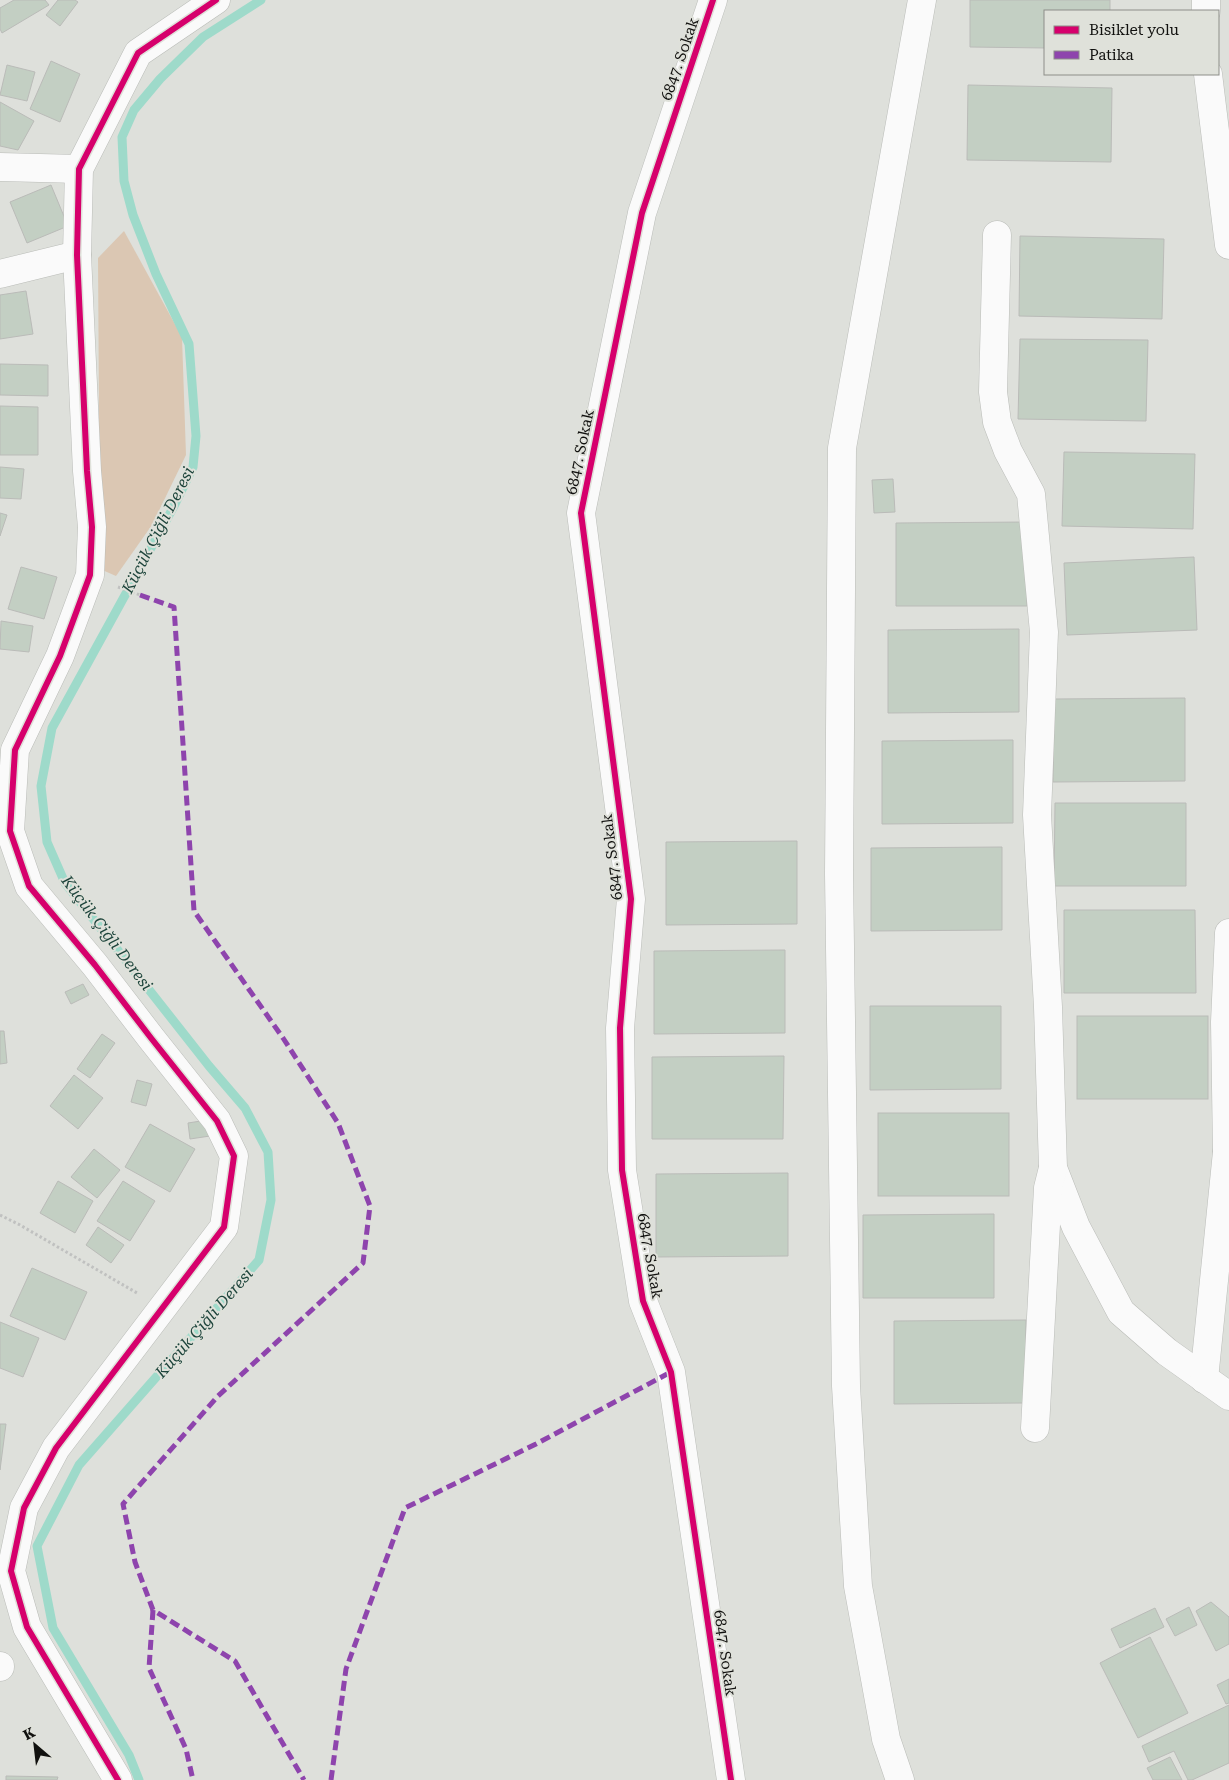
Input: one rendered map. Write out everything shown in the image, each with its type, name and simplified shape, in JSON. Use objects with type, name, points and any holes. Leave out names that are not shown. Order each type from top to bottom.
[{"type":"street","points":[[118,1780],[27,1627],[10,1571],[24,1508],[56,1448],[224,1227],[234,1156],[218,1121],[150,1038],[96,965],[29,886],[10,831],[15,750],[60,656],[90,575],[92,527],[86,470],[77,255],[78,169],[138,53],[216,0]]},
{"type":"street","name":"6847. Sokak","points":[[714,0],[642,213],[581,513],[631,899],[620,1028],[622,1170],[644,1301],[671,1372],[732,1780]]},
{"type":"street","points":[[900,1780],[886,1738],[858,1586],[846,1386],[839,874],[842,448],[922,0]]},
{"type":"street","points":[[1208,75],[1229,246]]},
{"type":"street","points":[[0,167],[78,169]]},
{"type":"street","points":[[997,235],[993,392],[997,422],[1008,451],[1031,494],[1044,632],[1037,815],[1048,1007],[1053,1168],[1048,1188],[1035,1428]]},
{"type":"street","points":[[0,274],[77,255]]},
{"type":"street","points":[[1204,1379],[1228,1153],[1225,1022],[1229,933]]},
{"type":"street","points":[[1053,1168],[1076,1227],[1097,1270],[1121,1312],[1167,1352],[1229,1396]]},
{"type":"street","points":[[1204,1379],[1229,1345]]},
{"type":"path","points":[[111,585],[140,595]]},
{"type":"path","points":[[0,1215],[161,1308]]},
{"type":"shaded area","points":[[124,231],[182,337],[186,455],[152,525],[116,576],[100,569],[98,258]]},
{"type":"building","points":[[14,0],[45,0],[49,5],[2,33],[0,29],[0,8]]},
{"type":"building","points":[[58,0],[75,0],[78,2],[60,26],[46,15]]},
{"type":"building","points":[[970,0],[1110,0],[1110,10],[1044,10],[1044,48],[970,47]]},
{"type":"building","points":[[51,61],[80,74],[60,122],[30,109]]},
{"type":"building","points":[[7,65],[35,72],[27,101],[0,95]]},
{"type":"building","points":[[968,85],[1112,88],[1111,162],[967,160]]},
{"type":"building","points":[[0,102],[34,121],[18,150],[0,146]]},
{"type":"building","points":[[51,185],[68,226],[27,243],[10,202]]},
{"type":"building","points":[[1020,236],[1164,239],[1162,319],[1019,316]]},
{"type":"building","points":[[26,291],[33,334],[0,339],[0,295]]},
{"type":"building","points":[[1020,339],[1148,340],[1146,421],[1018,419]]},
{"type":"building","points":[[0,364],[48,365],[48,396],[0,395]]},
{"type":"building","points":[[0,406],[38,407],[38,455],[0,455]]},
{"type":"building","points":[[1064,452],[1195,454],[1193,529],[1062,526]]},
{"type":"building","points":[[0,467],[24,469],[21,499],[0,498]]},
{"type":"building","points":[[893,479],[895,512],[874,513],[872,480]]},
{"type":"building","points":[[0,513],[7,515],[0,536]]},
{"type":"building","points":[[1027,522],[1027,606],[896,606],[896,523]]},
{"type":"building","points":[[1194,557],[1197,630],[1067,635],[1064,563]]},
{"type":"building","points":[[21,567],[57,577],[44,619],[8,609]]},
{"type":"building","points":[[1,621],[33,626],[29,652],[0,649]]},
{"type":"building","points":[[1019,629],[1019,712],[888,713],[888,630]]},
{"type":"building","points":[[1185,698],[1185,781],[1053,782],[1054,699]]},
{"type":"building","points":[[1013,740],[1013,823],[882,824],[882,741]]},
{"type":"building","points":[[1055,803],[1186,803],[1186,886],[1054,886]]},
{"type":"building","points":[[797,841],[797,924],[666,925],[666,842]]},
{"type":"building","points":[[1002,847],[1002,930],[871,931],[871,848]]},
{"type":"building","points":[[1064,910],[1195,910],[1196,993],[1064,993]]},
{"type":"building","points":[[785,950],[785,1033],[654,1034],[654,951]]},
{"type":"building","points":[[83,984],[89,995],[71,1004],[65,992]]},
{"type":"building","points":[[870,1006],[1001,1006],[1001,1089],[870,1090]]},
{"type":"building","points":[[1077,1016],[1208,1016],[1208,1099],[1077,1099]]},
{"type":"building","points":[[0,1031],[4,1031],[7,1063],[0,1064]]},
{"type":"building","points":[[102,1034],[115,1043],[90,1078],[77,1069]]},
{"type":"building","points":[[784,1056],[783,1139],[652,1139],[652,1057]]},
{"type":"building","points":[[74,1075],[103,1098],[78,1129],[50,1106]]},
{"type":"building","points":[[137,1080],[152,1084],[146,1106],[131,1102]]},
{"type":"building","points":[[878,1113],[1009,1113],[1009,1196],[878,1196]]},
{"type":"building","points":[[207,1120],[210,1136],[190,1139],[188,1123]]},
{"type":"building","points":[[150,1124],[195,1149],[170,1192],[125,1167]]},
{"type":"building","points":[[94,1149],[120,1170],[97,1198],[71,1177]]},
{"type":"building","points":[[788,1173],[788,1256],[656,1257],[656,1174]]},
{"type":"building","points":[[58,1181],[93,1201],[75,1233],[40,1213]]},
{"type":"building","points":[[123,1181],[155,1201],[130,1241],[97,1221]]},
{"type":"building","points":[[994,1214],[994,1298],[863,1298],[863,1215]]},
{"type":"building","points":[[98,1227],[124,1245],[111,1263],[86,1245]]},
{"type":"building","points":[[32,1268],[87,1292],[65,1340],[10,1316]]},
{"type":"building","points":[[1026,1320],[1025,1403],[894,1404],[894,1321]]},
{"type":"building","points":[[0,1322],[39,1338],[23,1377],[0,1368]]},
{"type":"building","points":[[0,1424],[6,1424],[0,1470]]},
{"type":"building","points":[[1211,1602],[1229,1617],[1229,1644],[1216,1651],[1196,1611]]},
{"type":"building","points":[[1189,1607],[1197,1625],[1175,1636],[1166,1619]]},
{"type":"building","points":[[1155,1608],[1164,1627],[1120,1648],[1111,1629]]},
{"type":"building","points":[[1150,1637],[1188,1713],[1138,1738],[1100,1663]]},
{"type":"building","points":[[1229,1679],[1229,1703],[1226,1704],[1217,1685]]},
{"type":"building","points":[[1229,1705],[1229,1763],[1192,1780],[1188,1780],[1174,1751],[1149,1762],[1142,1746]]},
{"type":"building","points":[[1170,1757],[1182,1780],[1153,1780],[1147,1768]]},
{"type":"building","points":[[6,1776],[58,1777],[57,1780],[6,1780]]},
{"type":"waterway","name":"Küçük Çiğli Deresi","points":[[139,1780],[129,1755],[53,1628],[37,1546],[79,1465],[259,1260],[271,1200],[268,1152],[245,1108],[209,1066],[65,883],[47,842],[41,786],[52,728],[174,506],[193,467],[196,436],[189,344],[156,274],[133,215],[124,181],[122,137],[134,110],[160,79],[203,37],[261,0]]},
{"type":"marked path","points":[[140,595],[174,607],[194,911],[283,1038],[338,1123],[370,1206],[363,1263],[218,1396],[123,1504],[135,1562],[153,1610],[235,1661],[304,1780]]},
{"type":"marked path","points":[[331,1780],[346,1669],[405,1508],[536,1444],[671,1372]]},
{"type":"marked path","points":[[153,1610],[149,1668],[186,1749],[193,1780]]},
{"type":"cycle path","points":[[118,1780],[27,1627],[11,1571],[24,1508],[56,1448],[224,1227],[234,1156],[217,1121],[95,965],[29,886],[10,831],[15,750],[60,656],[90,575],[92,527],[87,471],[77,255],[79,169],[138,53],[216,0]]},
{"type":"cycle path","points":[[713,0],[642,213],[581,513],[631,899],[620,1028],[622,1170],[643,1301],[671,1372],[731,1780]]}]
